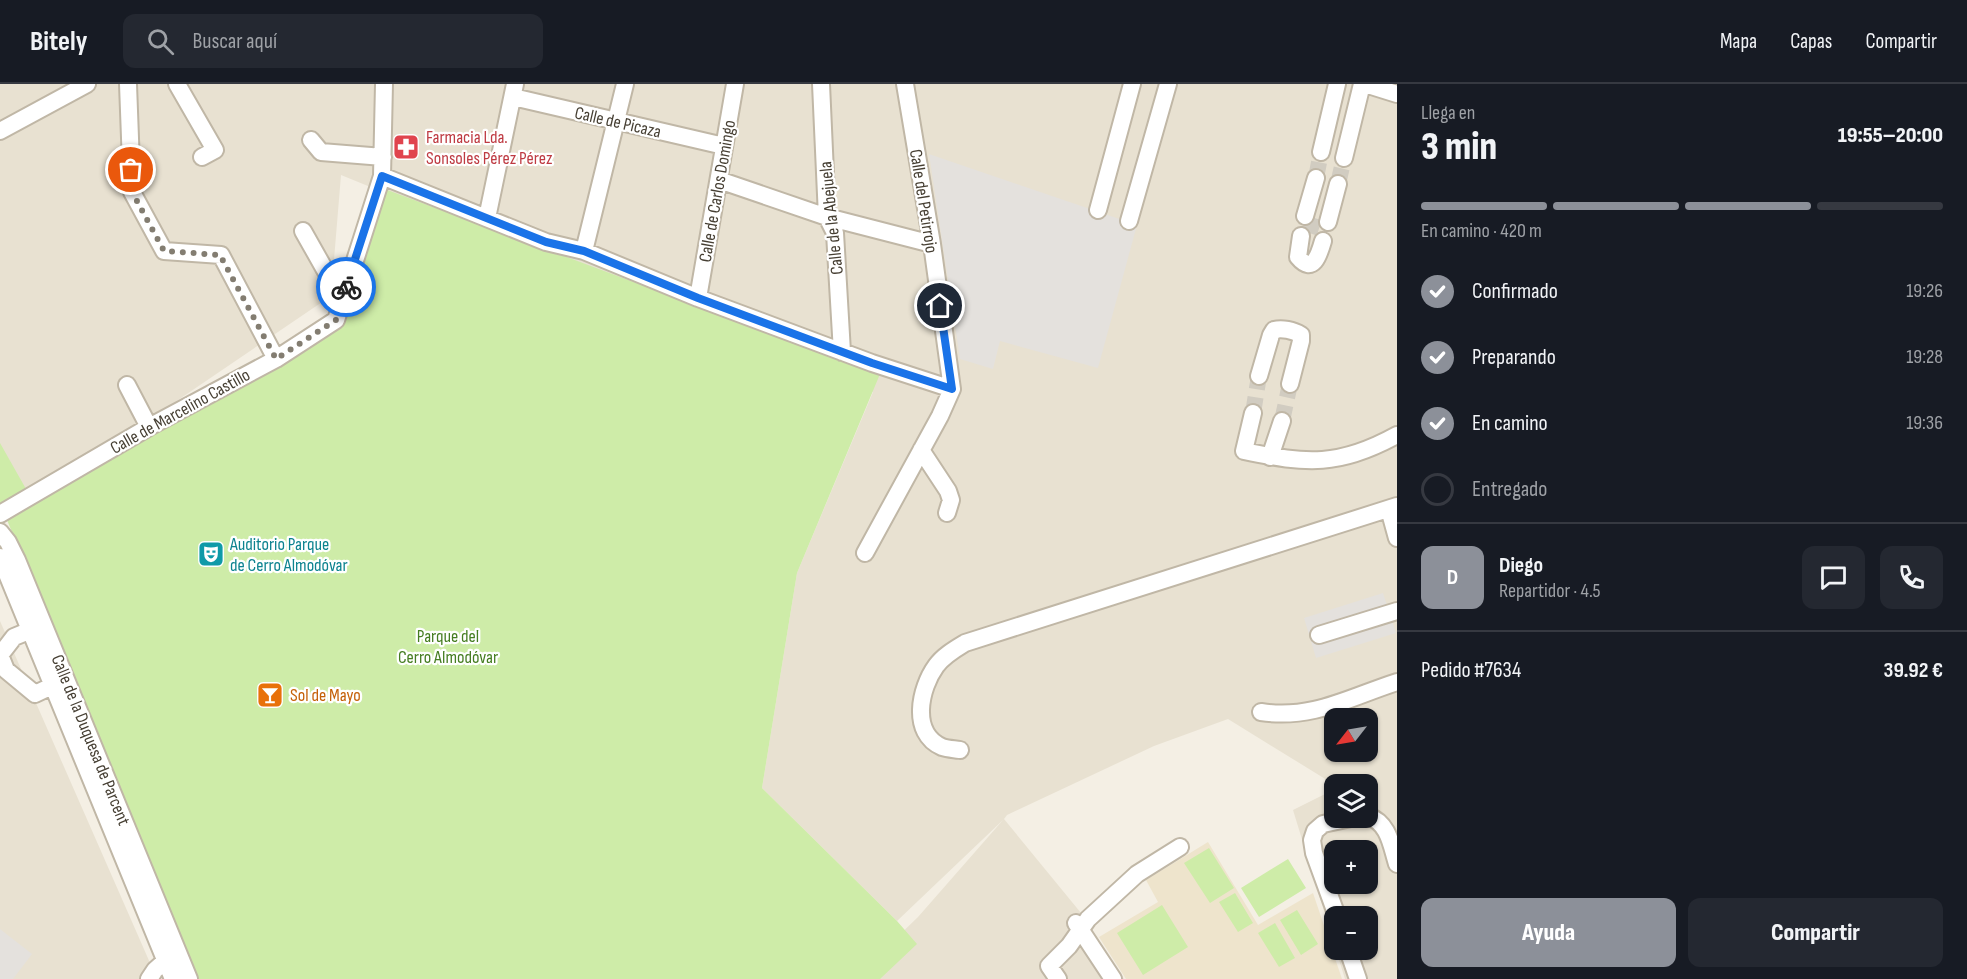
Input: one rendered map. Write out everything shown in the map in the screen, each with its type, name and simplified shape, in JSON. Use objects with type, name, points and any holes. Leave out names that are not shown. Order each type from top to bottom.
[{"type":"street","points":[[0,130],[87,84]]},
{"type":"street","points":[[128,84],[132,192],[164,251],[220,255],[276,359]]},
{"type":"street","points":[[177,84],[215,150],[202,158]]},
{"type":"street","name":"Calle de Marcelino Castillo","points":[[0,514],[149,427],[276,359],[336,320],[382,176],[384,84]]},
{"type":"street","points":[[584,251],[625,84]]},
{"type":"street","name":"Calle de Carlos Domingo","points":[[698,298],[735,84]]},
{"type":"street","name":"Calle de la Abejuela","points":[[821,84],[827,217],[835,233],[842,352]]},
{"type":"street","name":"Calle del Petirrojo","points":[[905,84],[932,244],[952,389]]},
{"type":"street","points":[[1098,210],[1132,84]]},
{"type":"street","points":[[1129,222],[1168,84]]},
{"type":"street","points":[[1321,152],[1337,84]]},
{"type":"street","points":[[1344,158],[1363,84],[1395,95]]},
{"type":"street","points":[[487,218],[514,90]]},
{"type":"street","name":"Calle de Picaza","points":[[514,90],[617,122],[724,146]]},
{"type":"street","points":[[311,140],[321,152],[382,157]]},
{"type":"street","points":[[382,176],[546,242],[584,251],[698,298],[842,352],[952,389],[865,553]]},
{"type":"street","points":[[1305,216],[1316,178]]},
{"type":"street","points":[[719,180],[827,217],[932,244]]},
{"type":"street","points":[[1328,222],[1338,184]]},
{"type":"street","points":[[303,231],[342,300]]},
{"type":"street","points":[[1301,236],[1298,257],[1300,261],[1310,264],[1316,262],[1319,257],[1323,242]]},
{"type":"street","points":[[1259,376],[1274,330],[1296,332],[1301,335],[1301,341],[1290,384]]},
{"type":"street","points":[[127,385],[149,427]]},
{"type":"street","points":[[1253,413],[1244,451],[1270,457],[1307,462],[1343,458],[1375,447],[1397,435]]},
{"type":"street","points":[[1270,457],[1282,421]]},
{"type":"street","points":[[921,450],[948,491],[951,500],[947,513]]},
{"type":"street","points":[[960,750],[944,748],[933,742],[921,716],[922,698],[928,679],[938,664],[952,650],[965,643],[1393,508],[1397,538]]},
{"type":"street","name":"Calle de la Duquesa de Parcent","points":[[0,532],[17,560],[171,955],[173,979]]},
{"type":"street","name":"Calle de la Duquesa de Parcent","points":[[0,557],[6,588],[31,630],[171,955],[189,979]]},
{"type":"street","points":[[1319,635],[1397,611]]},
{"type":"street","points":[[31,630],[14,637],[0,655],[6,670],[34,694],[54,685]]},
{"type":"street","points":[[1261,712],[1288,714],[1310,711],[1397,682]]},
{"type":"street","points":[[1378,821],[1387,830],[1397,864]]},
{"type":"street","points":[[1324,824],[1315,831],[1312,840],[1314,853],[1333,906]]},
{"type":"street","points":[[1058,979],[1050,966],[1069,946],[1079,926],[1137,874],[1180,847]]},
{"type":"street","points":[[1079,926],[1113,979]]},
{"type":"street","points":[[149,979],[171,955]]},
{"type":"street","points":[[1351,960],[1358,979]]},
{"type":"shaded area","points":[[0,84],[1397,84],[1397,979],[1345,979],[1339,960],[1378,960],[1378,906],[1324,906],[1324,911],[1293,810],[1324,794],[1324,828],[1378,828],[1378,774],[1324,774],[1324,778],[1228,719],[1154,746],[1007,815],[1004,819],[1081,913],[1124,979],[854,979],[918,917],[1003,820],[897,921],[762,788],[797,573],[873,392],[341,175],[331,296],[0,521]]},
{"type":"shaded area","points":[[929,154],[1137,225],[1098,368],[1000,341],[993,369],[960,359]]},
{"type":"shaded area","points":[[1383,593],[1396,633],[1316,658],[1304,618]]},
{"type":"shaded area","points":[[0,621],[140,940],[157,979],[0,979]]},
{"type":"shaded area","points":[[1208,842],[1258,925],[1313,893],[1324,926],[1324,960],[1336,960],[1342,979],[1126,979],[1099,937],[1158,902],[1146,880]]},
{"type":"shaded area","points":[[0,929],[32,954],[13,979],[0,979]]},
{"type":"green space","name":"Parque del Cerro Almodóvar","points":[[382,188],[880,374],[797,573],[762,788],[897,921],[917,944],[880,979],[197,979],[7,520],[342,324]]},
{"type":"green space","points":[[0,443],[30,496],[0,514]]},
{"type":"green space","points":[[1209,848],[1234,888],[1210,903],[1184,863]]},
{"type":"green space","points":[[1288,859],[1306,888],[1259,917],[1241,888]]},
{"type":"green space","points":[[1235,893],[1253,923],[1238,932],[1219,902]]},
{"type":"green space","points":[[1162,905],[1188,947],[1143,975],[1117,933]]},
{"type":"green space","points":[[1297,910],[1318,944],[1301,955],[1280,920]]},
{"type":"green space","points":[[1275,923],[1295,958],[1279,967],[1258,933]]},
{"type":"tunnel","points":[[1316,178],[1321,152]]},
{"type":"tunnel","points":[[1338,184],[1344,158]]},
{"type":"tunnel","points":[[1304,223],[1326,230]]},
{"type":"tunnel","points":[[1253,413],[1259,376]]},
{"type":"tunnel","points":[[1282,421],[1290,384]]},
{"type":"way so far","points":[[131,170],[132,192],[164,251],[220,255],[276,359],[336,320],[346,287]]},
{"type":"place","name":"Farmacia Lda. Sonsoles Pérez Pérez","points":[[406,147]]},
{"type":"place","name":"Auditorio Parque de Cerro Almodóvar","points":[[211,554]]},
{"type":"place","name":"Sol de Mayo","points":[[270,695]]},
{"type":"route","points":[[346,287],[382,176],[546,242],[584,251],[698,298],[872,363],[952,389],[940,306]]}]
